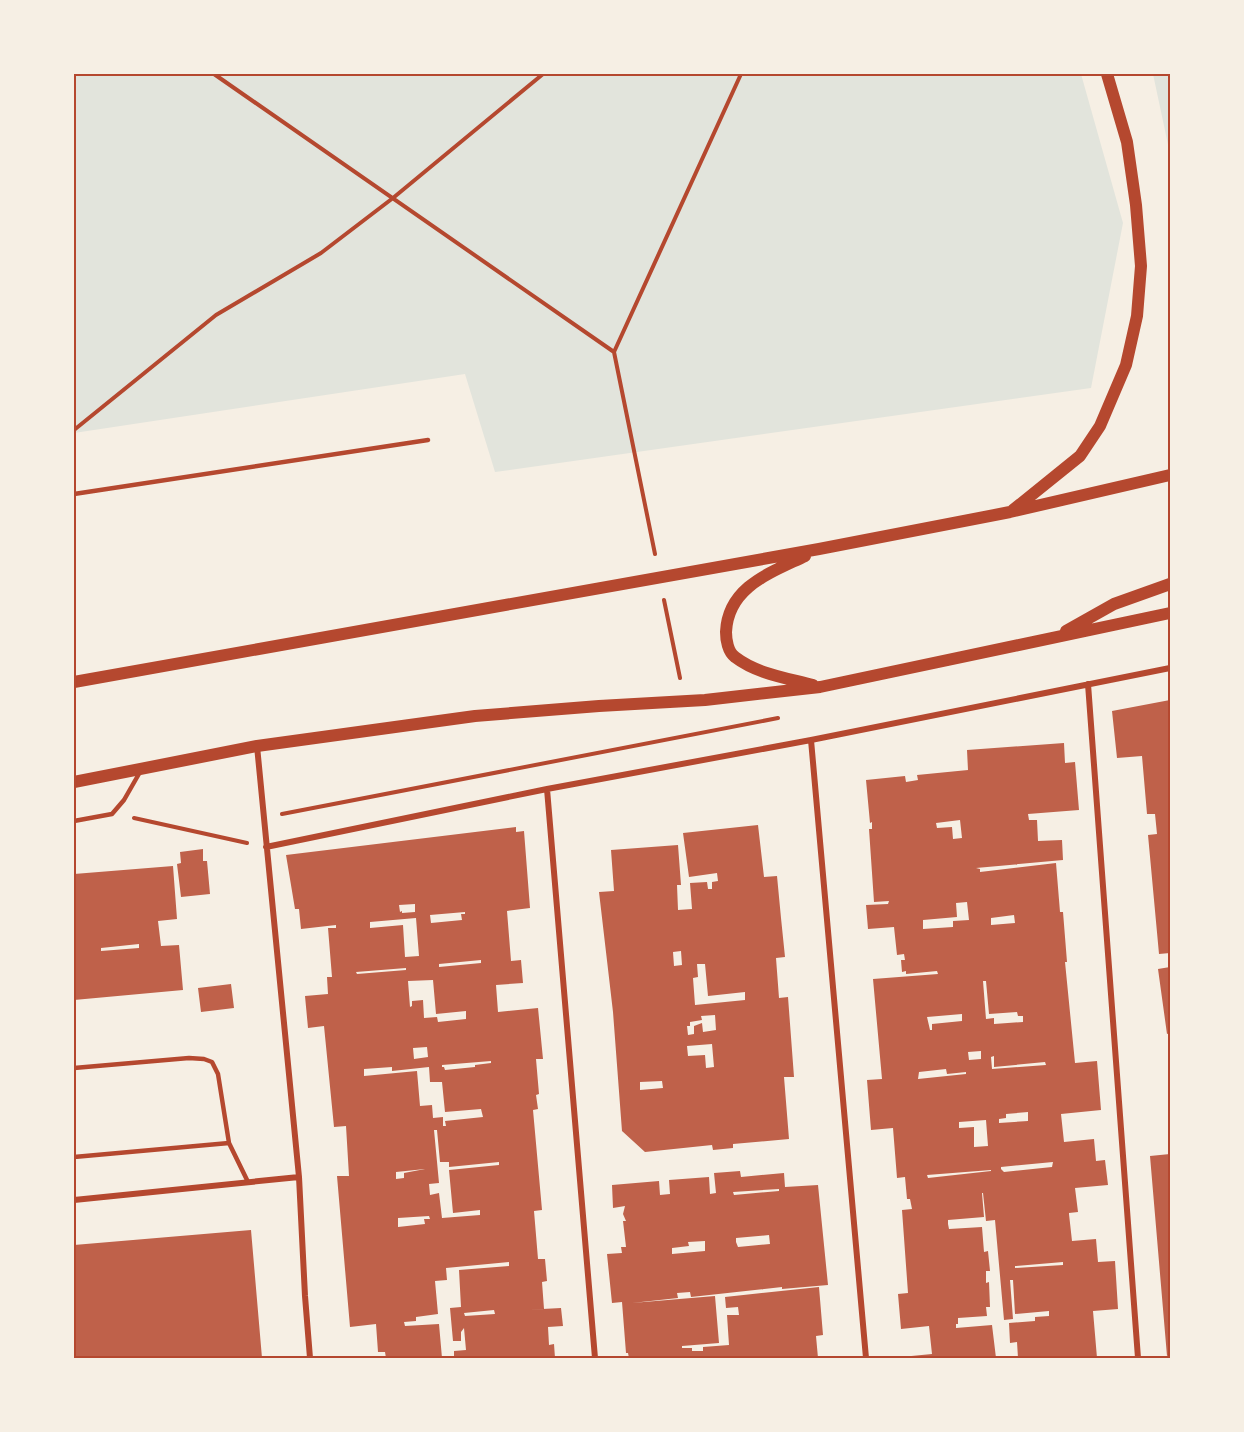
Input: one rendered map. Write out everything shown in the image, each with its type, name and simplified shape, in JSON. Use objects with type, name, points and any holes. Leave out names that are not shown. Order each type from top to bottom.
[{"type":"main road","points":[[1010,512],[1080,456],[1100,426],[1126,365],[1137,316],[1141,266],[1136,205],[1127,142],[1107,74]]},
{"type":"main road","points":[[74,682],[819,549],[1010,512],[1170,475]]},
{"type":"main road","points":[[819,549],[758,579],[739,595],[727,620],[726,640],[733,656],[756,670],[820,687]]},
{"type":"main road","points":[[1058,636],[1114,604],[1170,584]]},
{"type":"main road","points":[[74,782],[257,746],[475,716],[685,701],[820,687],[1170,613]]},
{"type":"street","points":[[266,847],[547,789],[811,740],[1170,668]]},
{"type":"street","points":[[1088,684],[1138,1359]]},
{"type":"street","points":[[811,740],[866,1359]]},
{"type":"street","points":[[257,746],[299,1177],[310,1359]]},
{"type":"street","points":[[547,789],[595,1359]]},
{"type":"street","points":[[74,1200],[299,1177]]},
{"type":"lane","points":[[74,494],[428,440]]},
{"type":"lane","points":[[74,821],[112,814],[124,800],[143,768]]},
{"type":"lane","points":[[74,1068],[189,1058],[212,1062],[218,1074],[229,1143],[248,1182]]},
{"type":"lane","points":[[74,1157],[229,1143]]},
{"type":"path","points":[[214,74],[614,352]]},
{"type":"path","points":[[74,430],[216,315],[321,253],[393,198],[543,74]]},
{"type":"path","points":[[691,735],[614,352],[741,74]]},
{"type":"path","points":[[263,817],[785,716]]},
{"type":"path","points":[[112,814],[266,847]]},
{"type":"shaded area","points":[[74,74],[1081,74],[1123,223],[1091,388],[495,472],[465,374],[74,433]]},
{"type":"shaded area","points":[[1153,74],[1170,74],[1170,154]]},
{"type":"building","points":[[1170,700],[1170,953],[1159,954],[1148,835],[1157,834],[1155,814],[1147,814],[1142,756],[1117,758],[1112,711]]},
{"type":"building","points":[[1064,743],[1065,763],[1075,762],[1079,810],[1028,814],[1029,820],[1037,820],[1038,841],[1062,840],[1063,860],[976,868],[980,869],[980,872],[1056,863],[1060,912],[1063,912],[1067,962],[1065,962],[1075,1063],[1097,1061],[1101,1110],[1061,1114],[1064,1142],[1094,1139],[1096,1161],[1105,1160],[1108,1185],[1075,1188],[1078,1212],[1069,1213],[1072,1241],[1096,1239],[1098,1262],[1115,1261],[1118,1309],[1093,1311],[1097,1358],[1018,1358],[1017,1342],[1010,1343],[1009,1323],[1035,1321],[1035,1317],[1049,1316],[1049,1311],[1015,1314],[1013,1280],[1010,1280],[1013,1319],[1004,1320],[995,1220],[986,1221],[982,1193],[984,1217],[948,1220],[948,1224],[949,1229],[982,1227],[984,1252],[988,1251],[990,1271],[986,1271],[986,1283],[989,1282],[990,1307],[986,1307],[987,1316],[958,1318],[956,1328],[992,1325],[996,1358],[901,1358],[932,1354],[929,1326],[901,1329],[898,1294],[908,1293],[902,1210],[912,1209],[910,1199],[907,1199],[905,1177],[897,1178],[893,1128],[871,1130],[867,1080],[882,1079],[873,979],[938,974],[937,971],[906,974],[906,971],[902,972],[901,960],[905,960],[904,954],[897,955],[894,927],[868,929],[866,905],[888,904],[889,901],[874,902],[869,829],[872,829],[872,822],[870,823],[866,780],[905,776],[906,782],[918,780],[917,775],[968,770],[967,750]],"holes":[[[960,820],[962,838],[953,839],[952,827],[937,828],[936,823]],[[967,902],[969,920],[953,921],[953,927],[923,929],[923,920],[957,917],[956,903]],[[1014,915],[1015,923],[991,925],[991,918]],[[983,981],[986,981],[989,1014],[1017,1012],[1018,1016],[1023,1016],[1023,1022],[994,1024],[994,1018],[986,1019]],[[962,1014],[962,1021],[932,1024],[932,1030],[930,1030],[927,1017]],[[981,1051],[981,1059],[969,1060],[968,1052]],[[994,1056],[994,1067],[1045,1062],[1046,1065],[992,1069],[991,1057]],[[946,1069],[947,1074],[966,1072],[966,1074],[918,1079],[919,1072]],[[1028,1112],[1028,1121],[999,1123],[999,1119],[1006,1118],[1006,1114]],[[986,1120],[988,1146],[974,1147],[974,1127],[959,1128],[959,1122]],[[1053,1162],[1052,1167],[1004,1172],[1001,1167]],[[991,1170],[991,1171],[928,1178],[927,1175]],[[1063,1262],[1063,1265],[1015,1268],[1015,1266]]]},
{"type":"building","points":[[758,825],[764,877],[777,876],[785,957],[776,958],[779,998],[788,997],[794,1077],[784,1077],[789,1139],[733,1144],[733,1148],[713,1150],[712,1145],[645,1152],[622,1131],[613,1012],[599,892],[614,891],[611,850],[678,845],[681,885],[677,885],[678,910],[692,909],[690,883],[707,882],[708,889],[712,889],[712,882],[718,881],[717,873],[689,877],[683,833]],"holes":[[[681,951],[682,965],[674,966],[673,952]],[[697,964],[705,964],[708,996],[745,992],[745,1000],[695,1005],[693,978],[698,977]],[[715,1015],[716,1030],[703,1032],[702,1023],[694,1026],[694,1034],[688,1035],[687,1026],[690,1026],[690,1022],[702,1020],[701,1016]],[[712,1044],[714,1067],[706,1068],[705,1055],[688,1056],[687,1046]],[[662,1081],[663,1088],[640,1090],[640,1082]]]},
{"type":"building","points":[[516,827],[516,832],[524,831],[530,908],[507,911],[511,961],[521,960],[523,983],[496,985],[498,1012],[538,1008],[543,1059],[536,1059],[539,1094],[536,1095],[538,1109],[533,1110],[542,1210],[534,1211],[538,1259],[545,1259],[547,1281],[542,1282],[544,1309],[561,1308],[563,1326],[548,1327],[549,1345],[554,1344],[555,1358],[454,1358],[454,1351],[466,1350],[464,1328],[461,1332],[461,1341],[453,1341],[450,1308],[461,1307],[459,1270],[509,1266],[509,1262],[446,1268],[447,1280],[435,1281],[438,1314],[416,1317],[416,1321],[404,1322],[405,1326],[439,1324],[442,1358],[386,1358],[385,1352],[378,1352],[376,1324],[350,1327],[337,1176],[349,1176],[346,1126],[334,1127],[324,1026],[308,1028],[305,996],[328,994],[327,977],[332,977],[328,928],[336,928],[336,925],[301,929],[299,909],[295,909],[286,855]],"holes":[[[415,904],[415,912],[400,912],[399,905]],[[465,912],[461,914],[462,920],[431,923],[430,915]],[[416,918],[419,956],[405,957],[403,925],[370,928],[370,922]],[[481,960],[481,963],[439,967],[439,964]],[[406,968],[406,970],[357,974],[356,972]],[[433,980],[436,1014],[466,1011],[466,1019],[438,1022],[437,1017],[424,1018],[423,1000],[412,1001],[410,1007],[408,981]],[[427,1047],[428,1057],[414,1059],[413,1048]],[[491,1061],[491,1063],[475,1065],[475,1067],[445,1070],[442,1065]],[[392,1067],[392,1071],[429,1067],[430,1082],[442,1082],[445,1112],[481,1109],[483,1117],[445,1121],[446,1126],[443,1126],[443,1117],[433,1118],[432,1105],[420,1106],[417,1071],[364,1076],[364,1069]],[[434,1130],[437,1130],[440,1162],[449,1162],[449,1167],[499,1162],[499,1165],[449,1170],[453,1213],[480,1210],[480,1215],[442,1218],[439,1193],[430,1195],[429,1184],[439,1183]],[[425,1169],[404,1173],[404,1178],[396,1179],[396,1172]],[[429,1216],[430,1219],[424,1219],[425,1224],[398,1227],[398,1218]],[[494,1310],[495,1314],[465,1316],[464,1313]]]},
{"type":"building","points":[[203,849],[203,861],[207,861],[210,894],[181,897],[177,864],[181,863],[180,852]]},
{"type":"building","points":[[173,866],[177,919],[158,921],[161,946],[179,945],[183,990],[74,1000],[74,874]],"holes":[[[139,944],[139,948],[101,951],[101,948]]]},
{"type":"building","points":[[1170,967],[1170,1033],[1167,1034],[1158,969]]},
{"type":"building","points":[[231,984],[234,1008],[201,1012],[198,988]]},
{"type":"building","points":[[1170,1154],[1170,1355],[1167,1356],[1150,1156]]},
{"type":"building","points":[[740,1171],[741,1177],[784,1173],[785,1187],[818,1185],[828,1285],[782,1289],[782,1287],[691,1297],[690,1292],[677,1293],[678,1298],[632,1303],[715,1296],[719,1343],[682,1346],[682,1348],[692,1348],[692,1351],[703,1351],[703,1347],[729,1345],[727,1315],[739,1315],[738,1307],[726,1308],[725,1297],[819,1287],[823,1335],[816,1336],[818,1358],[629,1358],[626,1353],[622,1302],[612,1303],[607,1254],[622,1253],[621,1247],[626,1247],[623,1221],[626,1221],[623,1214],[625,1206],[613,1208],[612,1185],[659,1181],[660,1195],[670,1194],[669,1180],[709,1177],[710,1194],[716,1193],[714,1173]],"holes":[[[779,1189],[779,1191],[734,1195],[733,1192]],[[769,1235],[770,1244],[738,1247],[736,1238]],[[705,1241],[705,1251],[672,1254],[672,1248],[689,1246],[688,1242]]]},
{"type":"building","points":[[251,1230],[262,1358],[74,1358],[74,1245]]}]
